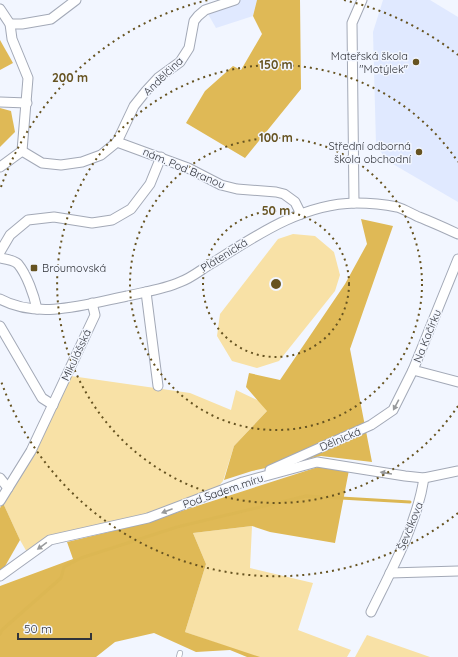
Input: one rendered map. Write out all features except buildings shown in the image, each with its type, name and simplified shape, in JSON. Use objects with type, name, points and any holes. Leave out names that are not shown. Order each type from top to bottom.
[{"type":"street","points":[[10,24],[22,24],[51,19],[76,0]]},
{"type":"street","name":"Andělčina","points":[[22,152],[42,163],[61,165],[82,162],[101,155],[117,142],[134,106],[146,91],[158,78],[180,62],[189,48],[194,21],[198,16],[205,10],[235,0]]},
{"type":"street","points":[[354,203],[352,23],[362,0]]},
{"type":"street","points":[[0,9],[10,24],[12,39],[28,78],[22,152],[0,167]]},
{"type":"street","points":[[0,102],[27,103]]},
{"type":"street","name":"nám. Pod Branou","points":[[117,142],[188,168],[221,185],[237,189],[284,194],[295,202],[301,214]]},
{"type":"street","points":[[0,252],[10,234],[28,220],[54,217],[92,223],[112,220],[131,208],[150,184],[161,157]]},
{"type":"street","points":[[301,214],[326,207],[354,203],[376,204],[398,208],[458,232]]},
{"type":"street","name":"Plátenická","points":[[0,300],[10,304],[37,309],[59,308],[146,292],[180,282],[264,231],[301,214]]},
{"type":"street","points":[[0,258],[11,260],[17,264],[34,295],[37,309]]},
{"type":"street","name":"Na Kačírku","points":[[458,259],[413,370],[458,382]]},
{"type":"street","points":[[146,292],[158,386]]},
{"type":"street","name":"Mikulášská","points":[[0,500],[31,451],[53,405],[95,315],[92,303]]},
{"type":"street","points":[[0,326],[42,398],[53,405]]},
{"type":"street","name":"Dělnická","points":[[243,482],[371,425],[393,410],[413,370]]},
{"type":"street","name":"Pod Sadem míru","points":[[0,576],[50,540],[148,518],[243,482],[317,462],[424,478],[458,471]]},
{"type":"street","points":[[0,478],[8,488]]},
{"type":"street","name":"Ševčíkova","points":[[371,612],[418,510],[424,478]]},
{"type":"street","points":[[390,573],[458,571]]},
{"type":"shaded area","points":[[240,0],[257,0],[253,16],[216,28],[208,14]]},
{"type":"shaded area","points":[[257,0],[300,0],[301,89],[245,158],[186,123],[205,91],[233,66],[241,70],[262,34],[253,16]]},
{"type":"shaded area","name":"Mateřská škola \"Motýlek\"","points":[[383,0],[430,0],[458,17],[458,202],[386,160],[376,144],[373,32]]},
{"type":"shaded area","points":[[0,40],[13,63],[0,70]]},
{"type":"shaded area","points":[[0,108],[11,111],[15,132],[0,147]]},
{"type":"shaded area","points":[[361,219],[393,226],[350,349],[372,462],[321,456],[252,471],[224,480],[234,446],[267,411],[246,387],[249,373],[280,380],[345,284],[367,244]]},
{"type":"shaded area","points":[[293,234],[315,236],[334,252],[340,275],[335,291],[279,361],[257,368],[232,361],[217,336],[220,314],[278,239]]},
{"type":"shaded area","points":[[71,376],[190,393],[231,410],[236,390],[270,406],[234,446],[223,481],[217,488],[147,516],[92,527],[28,554],[3,503]]},
{"type":"shaded area","points":[[318,467],[349,470],[335,543],[270,532],[252,526],[193,533],[206,564],[185,632],[260,657],[247,657],[230,650],[196,652],[154,633],[115,642],[96,657],[0,657],[0,586],[73,559],[67,542],[138,525]]},
{"type":"shaded area","points":[[3,503],[20,540],[0,575],[0,508]]},
{"type":"shaded area","points":[[252,526],[250,568],[313,583],[298,630],[351,650],[347,657],[256,657],[185,632],[206,564],[193,533]]},
{"type":"shaded area","points":[[367,635],[430,657],[355,657]]},
{"type":"waterway","points":[[0,634],[2,630],[61,578],[64,567],[81,558],[177,527],[306,496],[410,502]]},
{"type":"place","name":"Mateřská škola \"Motýlek\"","points":[[416,62]]},
{"type":"place","name":"Střední odborná škola obchodní","points":[[419,152]]},
{"type":"place","name":"Broumovská","points":[[34,268]]}]
